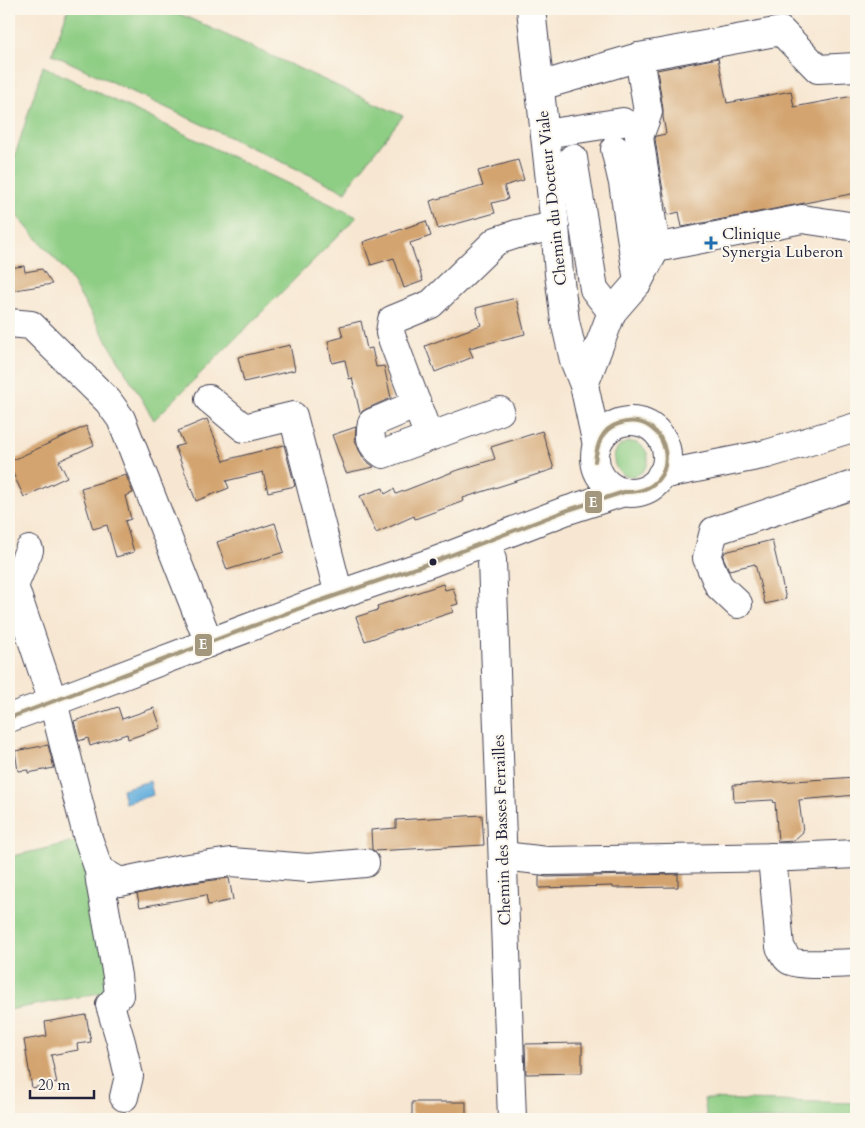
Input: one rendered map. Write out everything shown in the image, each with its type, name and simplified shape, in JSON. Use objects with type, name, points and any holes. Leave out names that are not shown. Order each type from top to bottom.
[{"type":"street","name":"Chemin du Docteur Viale","points":[[531,9],[545,134],[561,161],[555,226],[565,321],[574,360],[584,384],[596,453]]},
{"type":"street","points":[[540,86],[639,57],[781,31],[818,69],[856,67]]},
{"type":"street","points":[[612,312],[594,289],[561,161],[628,146],[639,137],[648,112],[639,57]]},
{"type":"street","points":[[545,134],[623,122]]},
{"type":"street","points":[[584,384],[612,312],[638,282],[656,248],[628,146]]},
{"type":"street","points":[[628,146],[624,183],[638,282]]},
{"type":"street","points":[[656,248],[802,219],[856,227]]},
{"type":"street","points":[[429,437],[390,333],[392,320],[431,304],[496,241],[517,234],[555,226]]},
{"type":"street","points":[[9,323],[31,325],[108,401],[121,419],[209,643]]},
{"type":"street","name":"Chemin du Docteur Viale","points":[[584,384],[626,421]]},
{"type":"street","points":[[209,399],[244,428],[293,416],[339,595]]},
{"type":"street","points":[[417,404],[372,423],[370,434],[374,448],[383,454],[500,411]]},
{"type":"street","points":[[565,511],[596,453],[603,434],[613,425],[626,421],[638,422],[649,426],[678,446],[697,454],[734,460]]},
{"type":"street","points":[[661,475],[767,454],[856,428]]},
{"type":"street","points":[[9,718],[311,604],[487,542],[565,511],[624,492],[641,491],[656,482],[666,465],[664,443],[658,434]]},
{"type":"street","points":[[596,453],[598,472],[613,488],[624,492]]},
{"type":"street","points":[[738,604],[719,586],[707,558],[714,530],[856,484]]},
{"type":"street","name":"Chemin des Basses Ferrailles","points":[[487,542],[492,560],[512,1119]]},
{"type":"street","points":[[29,550],[14,586],[53,702],[99,870],[118,976],[119,995],[110,1004],[129,1076],[124,1098]]},
{"type":"street","points":[[503,856],[546,861],[772,858],[856,854]]},
{"type":"street","points":[[772,858],[780,947],[788,960],[795,963],[856,963]]},
{"type":"street","points":[[99,870],[120,882],[181,869],[231,862],[308,868],[365,864]]},
{"type":"green space","points":[[68,9],[169,9],[403,116],[351,182],[346,192],[52,54]]},
{"type":"green space","points":[[43,66],[357,217],[154,420],[65,270],[9,207],[9,175]]},
{"type":"green space","points":[[631,442],[643,447],[648,459],[643,471],[631,476],[619,471],[614,459],[619,447]]},
{"type":"green space","points":[[82,840],[115,990],[9,1010],[9,857]]},
{"type":"green space","points":[[704,1099],[856,1103],[856,1119],[707,1119]]},
{"type":"water","points":[[150,781],[153,795],[125,803],[122,789]]},
{"type":"building","points":[[718,58],[727,103],[791,91],[794,107],[853,96],[856,112],[856,193],[682,227],[679,212],[668,215],[655,139],[656,136],[666,134],[657,70]]},
{"type":"building","points":[[518,160],[524,180],[504,186],[508,199],[492,203],[495,213],[438,229],[430,201],[483,186],[478,171]]},
{"type":"building","points":[[426,221],[431,236],[410,243],[423,281],[404,288],[394,258],[371,265],[363,242]]},
{"type":"building","points":[[24,266],[25,272],[42,269],[52,284],[9,291],[9,268]]},
{"type":"building","points":[[516,298],[525,334],[469,348],[473,357],[435,372],[425,346],[481,325],[476,308]]},
{"type":"building","points":[[361,321],[367,349],[372,348],[376,367],[384,366],[391,398],[360,413],[352,378],[349,379],[345,360],[332,363],[328,341],[343,337],[340,326]]},
{"type":"building","points":[[290,345],[295,370],[244,382],[238,357]]},
{"type":"building","points":[[207,419],[224,461],[284,445],[295,486],[268,492],[263,472],[226,481],[229,488],[196,501],[175,447],[184,444],[178,431]]},
{"type":"building","points":[[86,426],[94,445],[59,461],[67,477],[24,497],[9,462]]},
{"type":"building","points":[[356,427],[355,440],[359,450],[364,459],[374,467],[346,473],[332,435]]},
{"type":"building","points":[[542,431],[554,469],[463,498],[464,501],[415,519],[414,516],[376,533],[360,496],[383,488],[385,494],[394,489],[396,494],[455,471],[495,459],[491,447]]},
{"type":"building","points":[[126,475],[133,493],[125,496],[131,519],[125,521],[134,552],[116,557],[107,525],[93,529],[81,488]]},
{"type":"building","points":[[275,523],[284,552],[227,570],[217,542]]},
{"type":"building","points":[[772,540],[786,599],[765,604],[755,564],[729,570],[723,557],[725,552]]},
{"type":"building","points":[[443,584],[445,590],[453,588],[458,604],[451,606],[453,612],[365,641],[356,617],[378,610],[377,606]]},
{"type":"building","points":[[118,707],[122,719],[154,708],[161,728],[128,739],[127,734],[90,746],[88,738],[79,741],[74,721]]},
{"type":"building","points":[[48,745],[54,768],[28,773],[28,770],[18,771],[15,751]]},
{"type":"building","points":[[856,777],[856,795],[799,800],[803,832],[793,841],[778,842],[775,802],[773,800],[734,802],[733,785]]},
{"type":"building","points":[[482,815],[484,845],[374,851],[372,849],[371,830],[396,828],[396,820]]},
{"type":"building","points":[[678,874],[678,887],[539,888],[539,876]]},
{"type":"building","points":[[229,878],[233,900],[208,905],[206,895],[140,907],[137,894],[184,884]]},
{"type":"building","points":[[86,1015],[91,1042],[77,1044],[78,1050],[51,1055],[57,1083],[32,1088],[24,1040],[47,1036],[45,1022]]},
{"type":"building","points":[[582,1043],[582,1073],[526,1074],[525,1044]]},
{"type":"building","points":[[412,1102],[466,1102],[466,1119],[412,1119]]},
{"type":"transit line","name":"E","points":[[9,718],[311,604],[433,562],[565,511],[624,492],[645,489],[658,480],[665,467],[665,452],[660,438],[650,427],[636,422],[618,424],[612,426],[604,434],[599,444],[595,461]]},
{"type":"place","name":"Clinique Synergia Luberon","points":[[711,243]]}]
